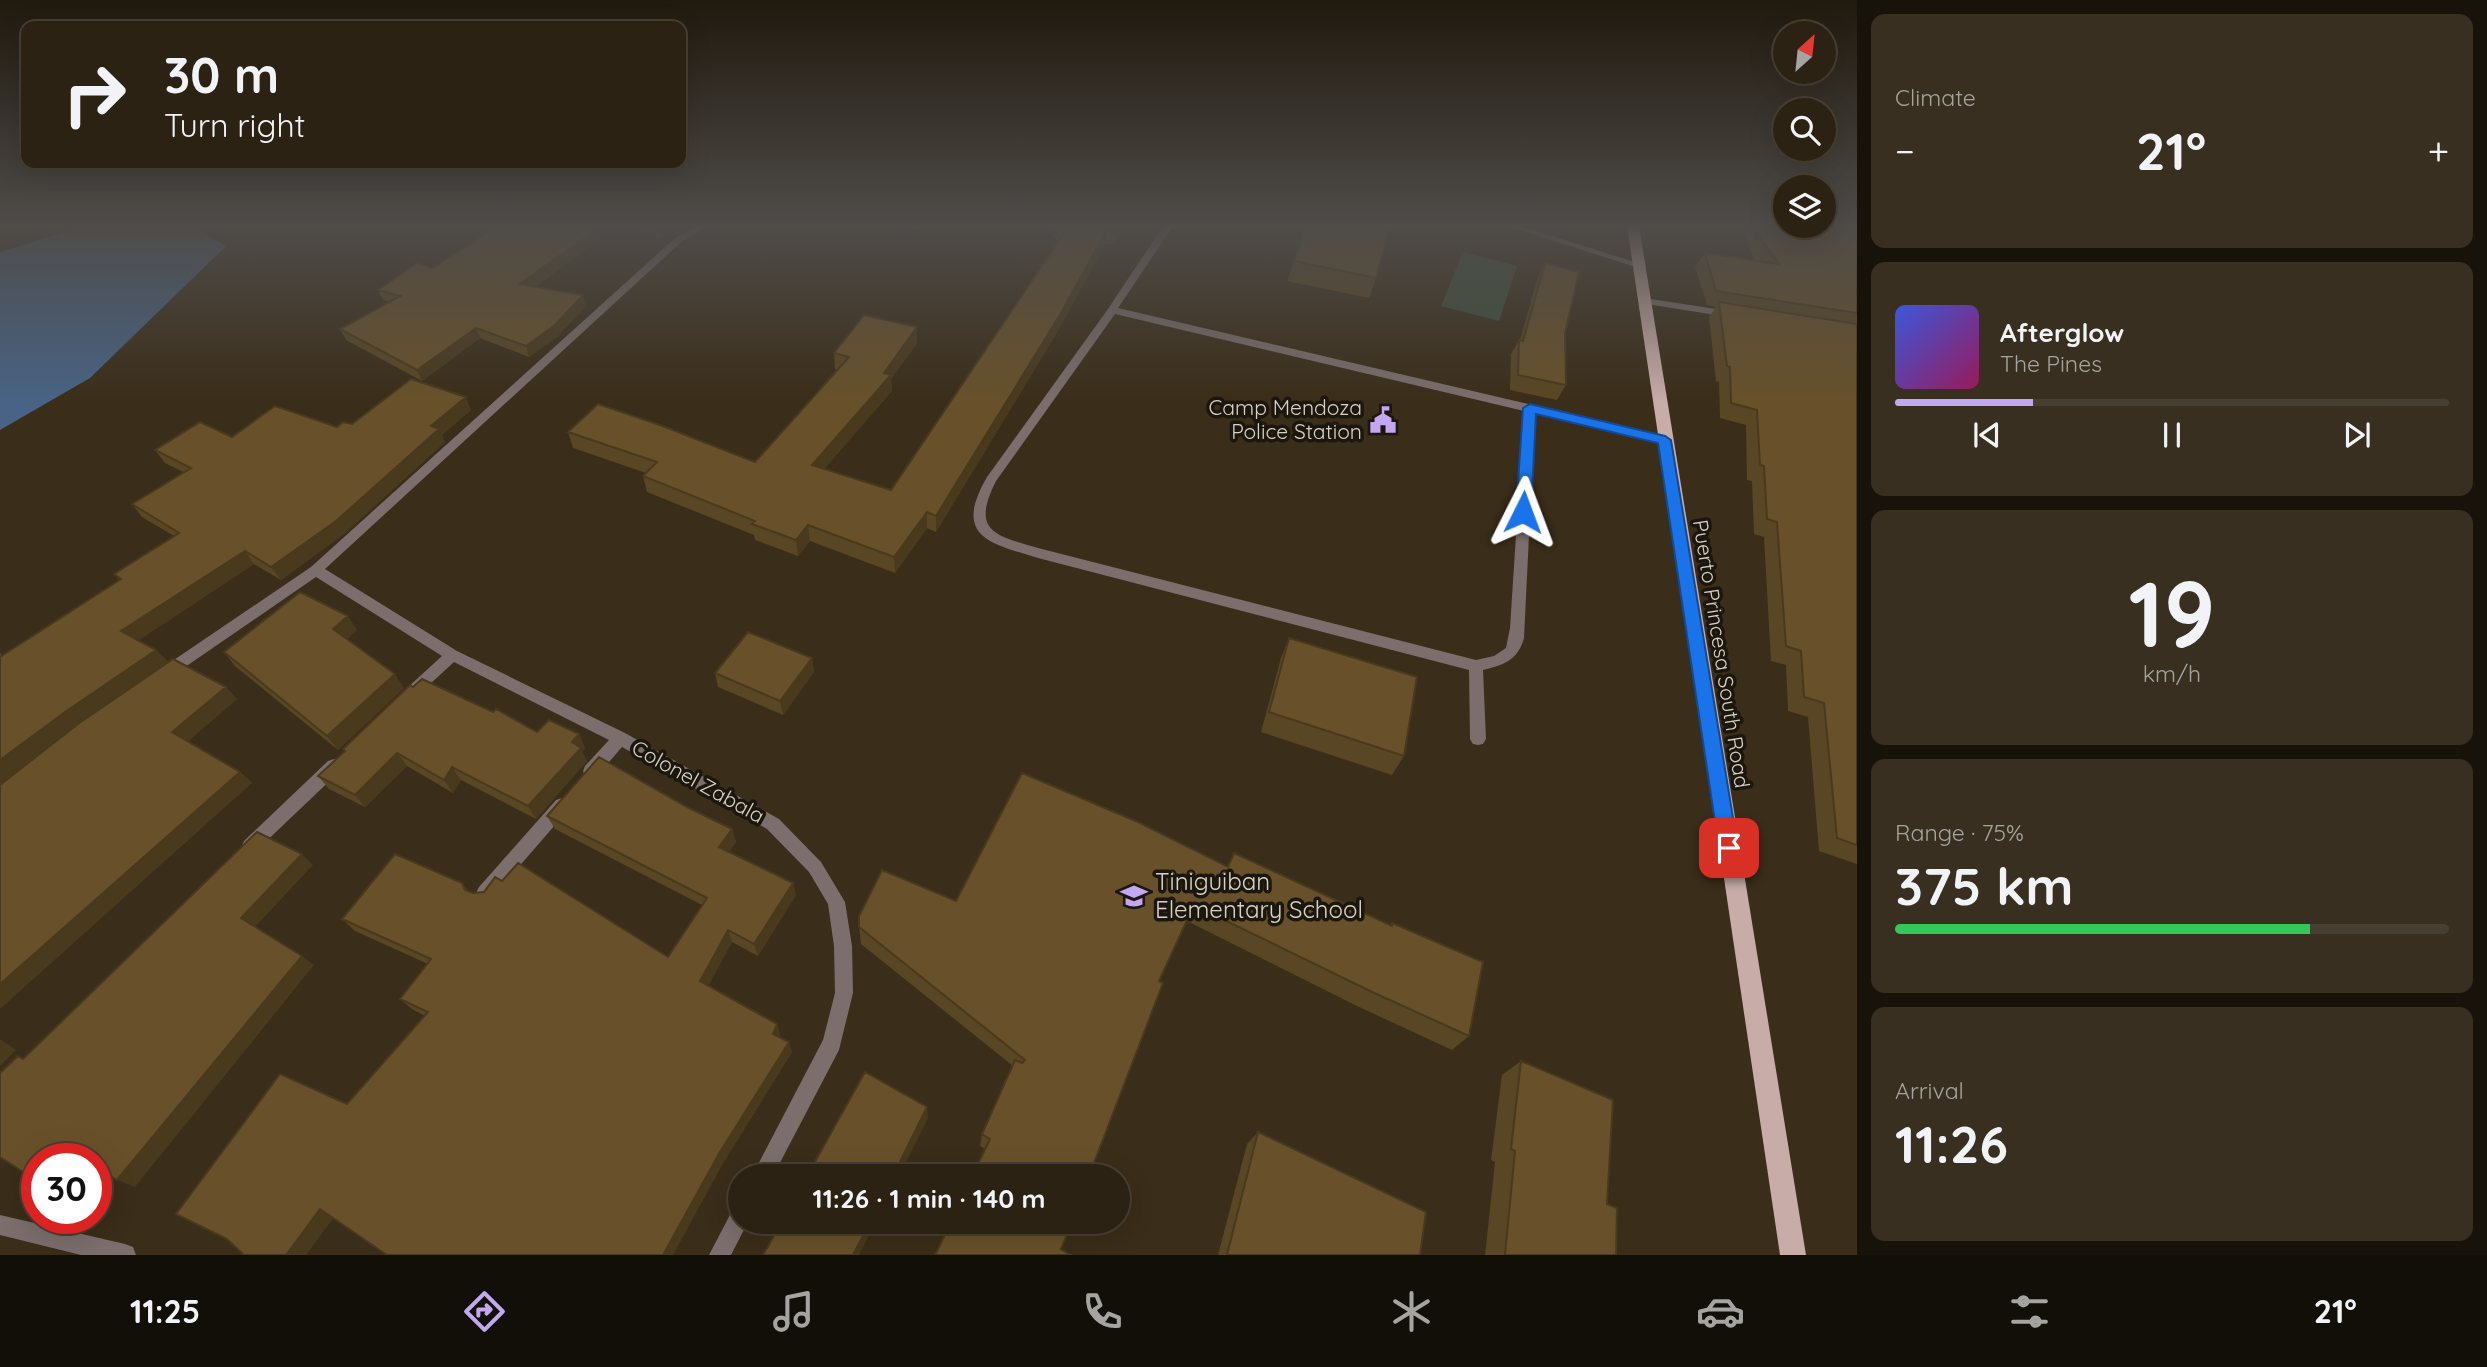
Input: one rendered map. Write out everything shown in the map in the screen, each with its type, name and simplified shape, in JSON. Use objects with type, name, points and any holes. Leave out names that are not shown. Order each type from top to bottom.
[{"type":"main road","name":"Puerto Princesa South Road","points":[[1642,285],[1793,1255]]},
{"type":"street","points":[[150,685],[316,569],[629,285]]},
{"type":"street","points":[[1129,285],[978,501],[977,517],[982,530],[1005,543],[1476,666],[1502,661],[1513,652],[1518,635],[1530,408]]},
{"type":"street","points":[[1644,301],[1737,316]]},
{"type":"street","points":[[1112,310],[1665,440]]},
{"type":"street","name":"Colonel Zabala","points":[[316,569],[452,655],[620,738],[773,824],[815,867],[835,902],[843,946],[844,993],[832,1043],[768,1164]]},
{"type":"street","points":[[402,702],[452,655]]},
{"type":"street","points":[[1476,666],[1478,739]]},
{"type":"street","points":[[483,895],[620,738]]},
{"type":"street","points":[[241,854],[352,750]]},
{"type":"street","points":[[0,1225],[125,1255]]},
{"type":"street","points":[[720,1255],[731,1234]]},
{"type":"green space","points":[[1450,285],[1511,285],[1499,321],[1441,306]]},
{"type":"water","points":[[0,285],[186,285],[90,378],[0,430]]},
{"type":"building","points":[[386,285],[523,285],[583,295],[555,325],[526,346],[476,328],[417,370],[340,329],[400,296],[378,290]]},
{"type":"building","points":[[1029,285],[1077,285],[936,516],[927,512],[894,557],[808,525],[796,540],[752,524],[755,521],[643,476],[657,462],[568,432],[598,404],[755,462],[849,357],[834,353],[864,315],[917,327],[884,373],[891,375],[812,465],[891,490]]},
{"type":"building","points":[[1539,285],[1576,285],[1565,333],[1566,385],[1518,375],[1519,340],[1523,341]]},
{"type":"building","points":[[1714,285],[1857,285],[1857,313],[1716,291]]},
{"type":"building","points":[[1719,302],[1857,324],[1857,845],[1837,838],[1824,703],[1804,697],[1801,651],[1786,646],[1777,522],[1767,519],[1757,410],[1731,403],[1730,367],[1727,366]]},
{"type":"building","points":[[411,379],[466,397],[431,426],[439,429],[336,521],[271,567],[245,551],[121,631],[156,650],[0,760],[0,657],[121,579],[114,574],[179,533],[132,504],[191,468],[155,450],[200,422],[232,437],[275,406],[337,427],[343,422],[352,424]]},
{"type":"building","points":[[300,592],[348,616],[333,629],[395,674],[327,736],[224,652]]},
{"type":"building","points":[[748,632],[812,658],[780,701],[715,673]]},
{"type":"building","points":[[1289,638],[1417,677],[1404,756],[1269,712]]},
{"type":"building","points":[[173,659],[226,687],[172,732],[240,772],[0,984],[0,785],[78,724]]},
{"type":"building","points":[[422,679],[493,712],[496,709],[537,732],[549,720],[579,734],[572,742],[581,748],[528,806],[452,767],[444,780],[397,753],[355,795],[318,776],[410,685],[413,687]]},
{"type":"building","points":[[599,757],[732,829],[719,847],[793,883],[754,944],[728,930],[700,981],[777,1024],[773,1034],[789,1042],[720,1152],[663,1255],[387,1255],[320,1209],[286,1255],[244,1255],[227,1239],[176,1214],[280,1074],[347,1104],[428,1012],[400,999],[431,959],[342,919],[395,854],[462,883],[465,890],[473,893],[484,892],[495,877],[502,881],[518,863],[668,957],[707,898],[547,816]]},
{"type":"building","points":[[1022,773],[1138,822],[1228,867],[1234,853],[1392,926],[1392,923],[1483,962],[1469,1036],[1194,905],[1159,981],[1163,983],[1094,1164],[978,1164],[990,1139],[982,1134],[1015,1060],[1022,1063],[1025,1060],[859,927],[859,916],[882,870],[956,901]]},
{"type":"building","points":[[257,832],[302,854],[241,918],[302,956],[117,1180],[112,1177],[112,1143],[21,1143],[21,1171],[0,1157],[0,1073],[18,1056],[23,1059]]},
{"type":"building","points":[[1521,1061],[1613,1100],[1607,1204],[1617,1208],[1616,1255],[1505,1255],[1515,1151],[1511,1149]]},
{"type":"building","points":[[865,1072],[927,1107],[899,1164],[814,1164]]},
{"type":"building","points":[[1258,1132],[1426,1212],[1420,1255],[1227,1255]]},
{"type":"building","points":[[775,1234],[864,1234],[853,1255],[763,1255]]},
{"type":"building","points":[[945,1234],[1067,1234],[1061,1249],[1071,1255],[935,1255]]},
{"type":"place","name":"Camp Mendoza Police Station","points":[[1383,420]]},
{"type":"place","name":"Tiniguiban Elementary School","points":[[1134,896]]},
{"type":"route","points":[[1523,512],[1530,408],[1665,440],[1729,848]]}]
